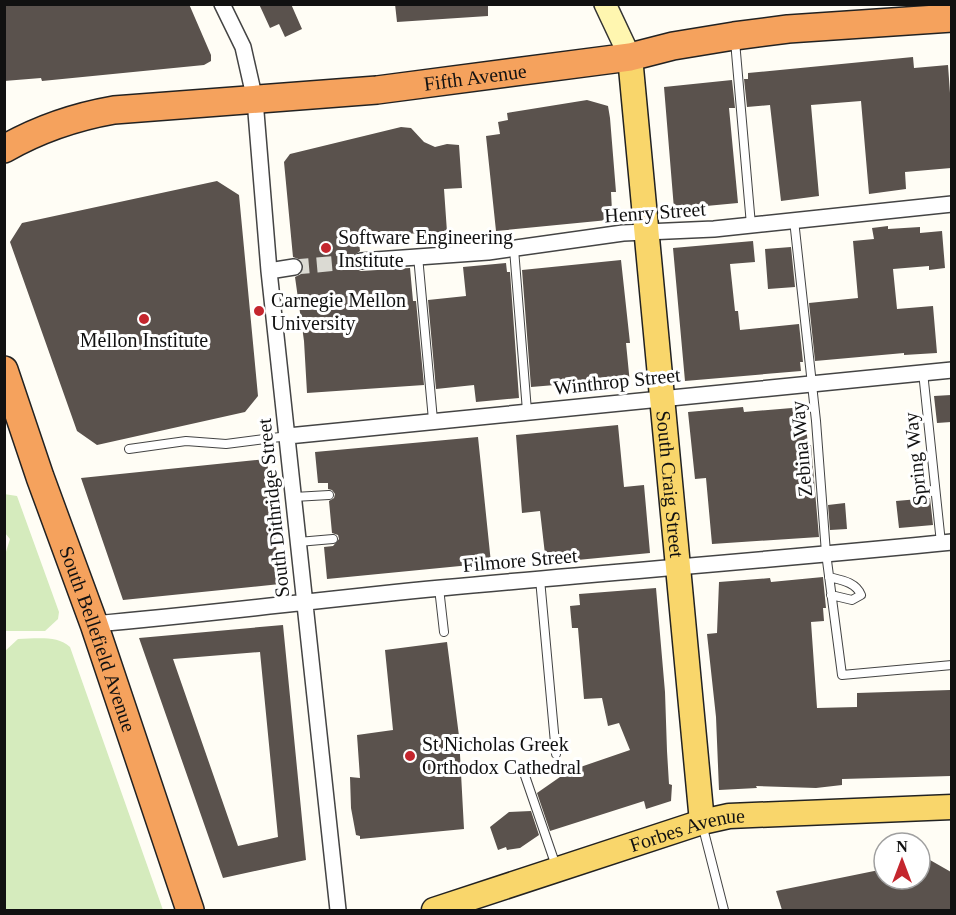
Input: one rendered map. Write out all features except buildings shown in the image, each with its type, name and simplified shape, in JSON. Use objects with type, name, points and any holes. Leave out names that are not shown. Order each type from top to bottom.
[{"type":"highway","name":"Fifth Avenue","points":[[4,149],[80,116],[114,110],[419,85],[630,57],[673,46],[788,29],[951,18]]},
{"type":"highway","name":"South Bellefield Avenue","points":[[4,370],[190,910]]},
{"type":"main road","points":[[605,4],[630,57]]},
{"type":"main road","name":"South Craig Street","points":[[630,57],[702,822]]},
{"type":"main road","name":"Forbes Avenue","points":[[434,910],[702,822],[729,816],[951,807]]},
{"type":"street","name":"South Dithridge Street","points":[[222,4],[243,47],[255,100],[269,271],[338,910]]},
{"type":"street","name":"Henry Street","points":[[361,261],[514,249],[623,233],[751,225],[951,204]]},
{"type":"street","points":[[269,271],[294,267]]},
{"type":"street","name":"Winthrop Street","points":[[288,436],[951,370]]},
{"type":"street","name":"Filmore Street","points":[[93,624],[439,588],[946,542]]},
{"type":"lane","points":[[734,36],[751,225]]},
{"type":"lane","name":"Zebina Way","points":[[794,220],[812,383],[826,553],[842,675],[951,665]]},
{"type":"lane","points":[[514,249],[527,411]]},
{"type":"lane","points":[[417,256],[434,420]]},
{"type":"lane","name":"Spring Way","points":[[923,372],[946,542]]},
{"type":"lane","points":[[129,449],[186,441],[226,444],[288,436]]},
{"type":"lane","points":[[294,497],[329,495]]},
{"type":"lane","points":[[298,542],[333,539]]},
{"type":"lane","points":[[829,577],[850,583],[859,590],[861,595],[852,600],[831,595]]},
{"type":"lane","points":[[540,579],[556,754]]},
{"type":"lane","points":[[439,588],[444,632]]},
{"type":"lane","points":[[523,770],[558,870]]},
{"type":"lane","name":"South Craig Street","points":[[702,822],[724,910]]},
{"type":"green space","points":[[4,494],[17,496],[59,612],[58,619],[45,631],[5,631],[5,555],[10,539],[5,533]]},
{"type":"green space","points":[[18,639],[52,639],[70,647],[163,910],[5,910],[4,652]]},
{"type":"tunnel","points":[[294,267],[361,261]]},
{"type":"place","name":"Software Engineering Institute","points":[[326,248]]},
{"type":"place","name":"Carnegie Mellon University","points":[[259,311]]},
{"type":"place","name":"Mellon Institute","points":[[144,319]]},
{"type":"place","name":"St Nicholas Greek Orthodox Cathedral","points":[[410,756]]}]
